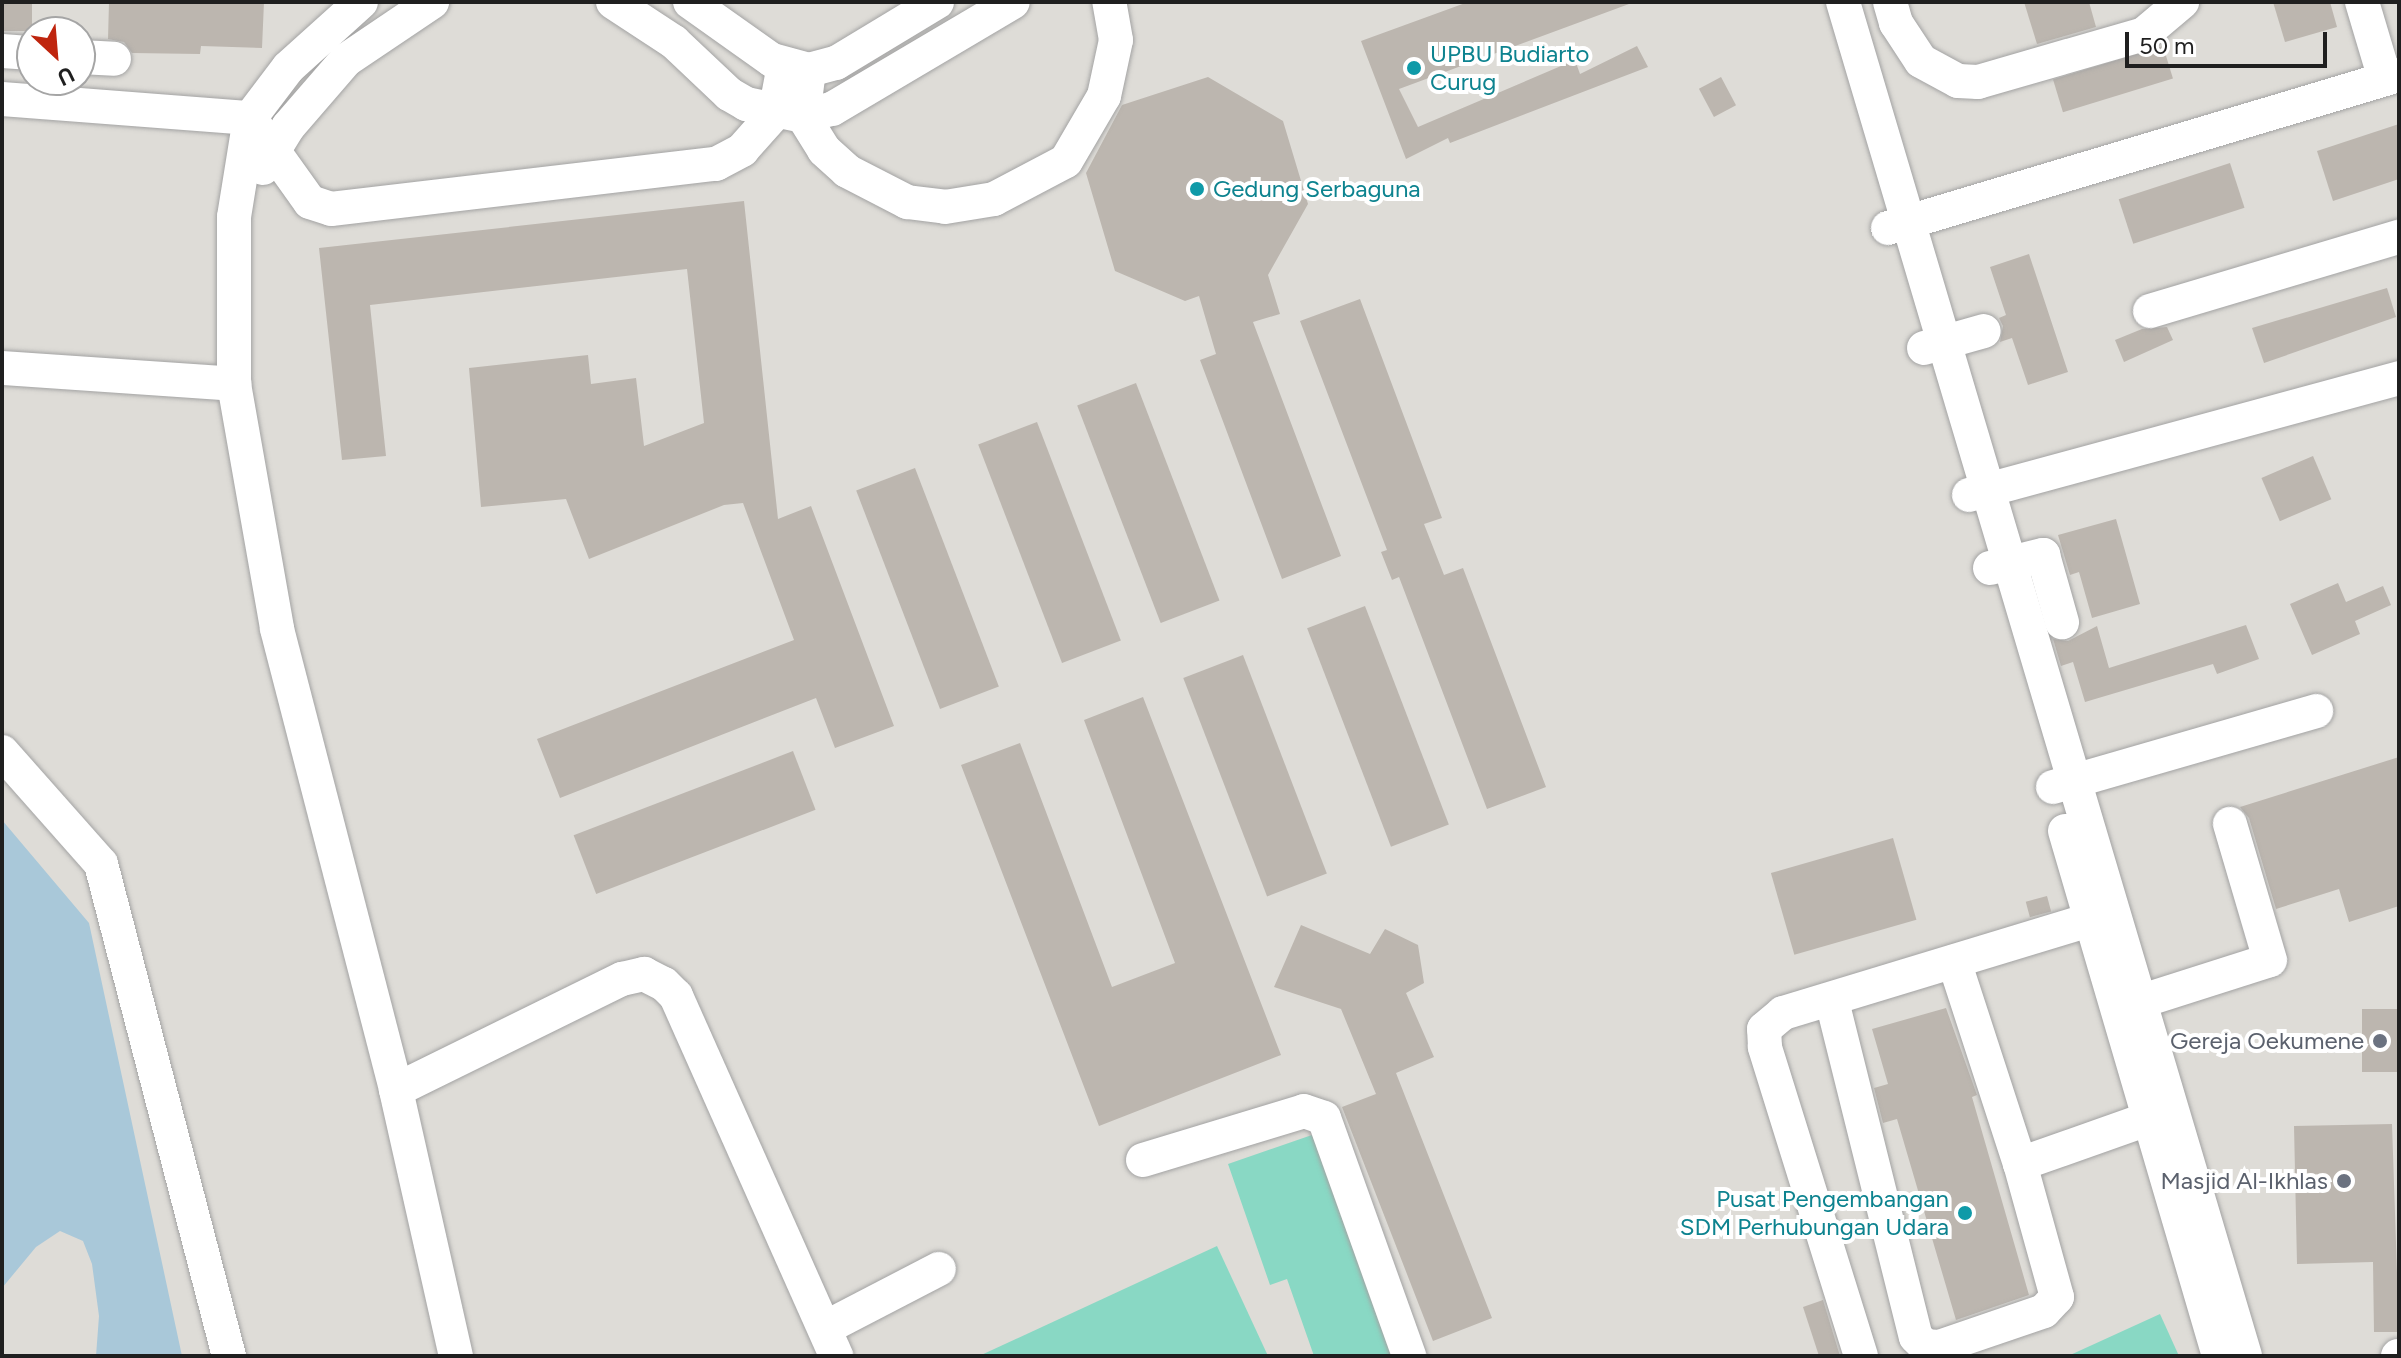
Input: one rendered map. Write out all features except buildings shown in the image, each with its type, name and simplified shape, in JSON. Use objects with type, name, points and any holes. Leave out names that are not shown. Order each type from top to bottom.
[{"type":"lane","points":[[361,2],[288,68],[250,118],[234,217],[234,384],[277,629],[396,1090],[456,1356]]},
{"type":"lane","points":[[234,217],[272,154],[346,60],[432,2]]},
{"type":"lane","points":[[613,2],[674,42],[729,94],[789,114],[832,109],[1013,2]]},
{"type":"lane","points":[[690,2],[796,68],[836,63],[937,2]]},
{"type":"lane","points":[[789,114],[847,171],[907,202],[945,207],[994,199],[1066,161],[1104,96],[1116,40],[1109,2]]},
{"type":"lane","points":[[1822,2],[1898,225],[2128,1005],[2245,1356]]},
{"type":"lane","points":[[1843,2],[1898,225]]},
{"type":"lane","points":[[1890,2],[1896,23],[1921,61],[1942,75],[1978,82],[2144,34],[2182,2]]},
{"type":"lane","points":[[1898,225],[2392,77],[2362,2]]},
{"type":"lane","points":[[96,58],[114,59]]},
{"type":"lane","points":[[250,118],[272,154],[310,202],[331,209],[705,167],[742,150],[789,114],[796,68]]},
{"type":"lane","points":[[2,99],[250,118]]},
{"type":"lane","points":[[2150,311],[2399,237]]},
{"type":"lane","points":[[1934,345],[1984,331]]},
{"type":"lane","points":[[2,368],[234,384]]},
{"type":"lane","points":[[1978,492],[2399,378]]},
{"type":"lane","points":[[2000,566],[2043,555],[2062,622]]},
{"type":"lane","points":[[2064,784],[2316,711]]},
{"type":"lane","points":[[2,752],[101,864],[229,1356]]},
{"type":"lane","points":[[2128,1005],[2270,960],[2230,824]]},
{"type":"lane","points":[[1861,1356],[1765,1047],[1769,1020],[2101,916]]},
{"type":"lane","points":[[1832,1001],[1916,1337],[1925,1346],[1939,1347],[2054,1306],[2057,1297],[2020,1164],[1954,961]]},
{"type":"lane","points":[[396,1090],[622,979],[644,974],[664,984],[676,996],[832,1342],[939,1269]]},
{"type":"lane","points":[[2128,1005],[2148,1119],[2219,1356]]},
{"type":"lane","points":[[1143,1160],[1304,1111],[1324,1118],[1409,1356]]},
{"type":"lane","points":[[2020,1164],[2148,1119]]},
{"type":"shaded area","points":[[2,2],[2399,2],[2399,1356],[2,1356]]},
{"type":"green space","points":[[1335,1127],[1393,1356],[1314,1356],[1287,1279],[1270,1285],[1228,1164]]},
{"type":"green space","points":[[1217,1246],[1268,1356],[979,1356]]},
{"type":"green space","points":[[2160,1314],[2179,1356],[2068,1356]]},
{"type":"water","points":[[2,820],[89,923],[182,1356],[96,1356],[99,1316],[92,1264],[83,1241],[60,1231],[36,1247],[2,1288]]},
{"type":"place","name":"UPBU Budiarto Curug","points":[[1414,68]]},
{"type":"place","name":"Gedung Serbaguna","points":[[1197,189]]},
{"type":"place","name":"Gereja Oekumene","points":[[2380,1041]]},
{"type":"place","name":"Masjid Al-Ikhlas","points":[[2344,1181]]},
{"type":"place","name":"Pusat Pengembangan SDM Perhubungan Udara","points":[[1965,1213]]}]
